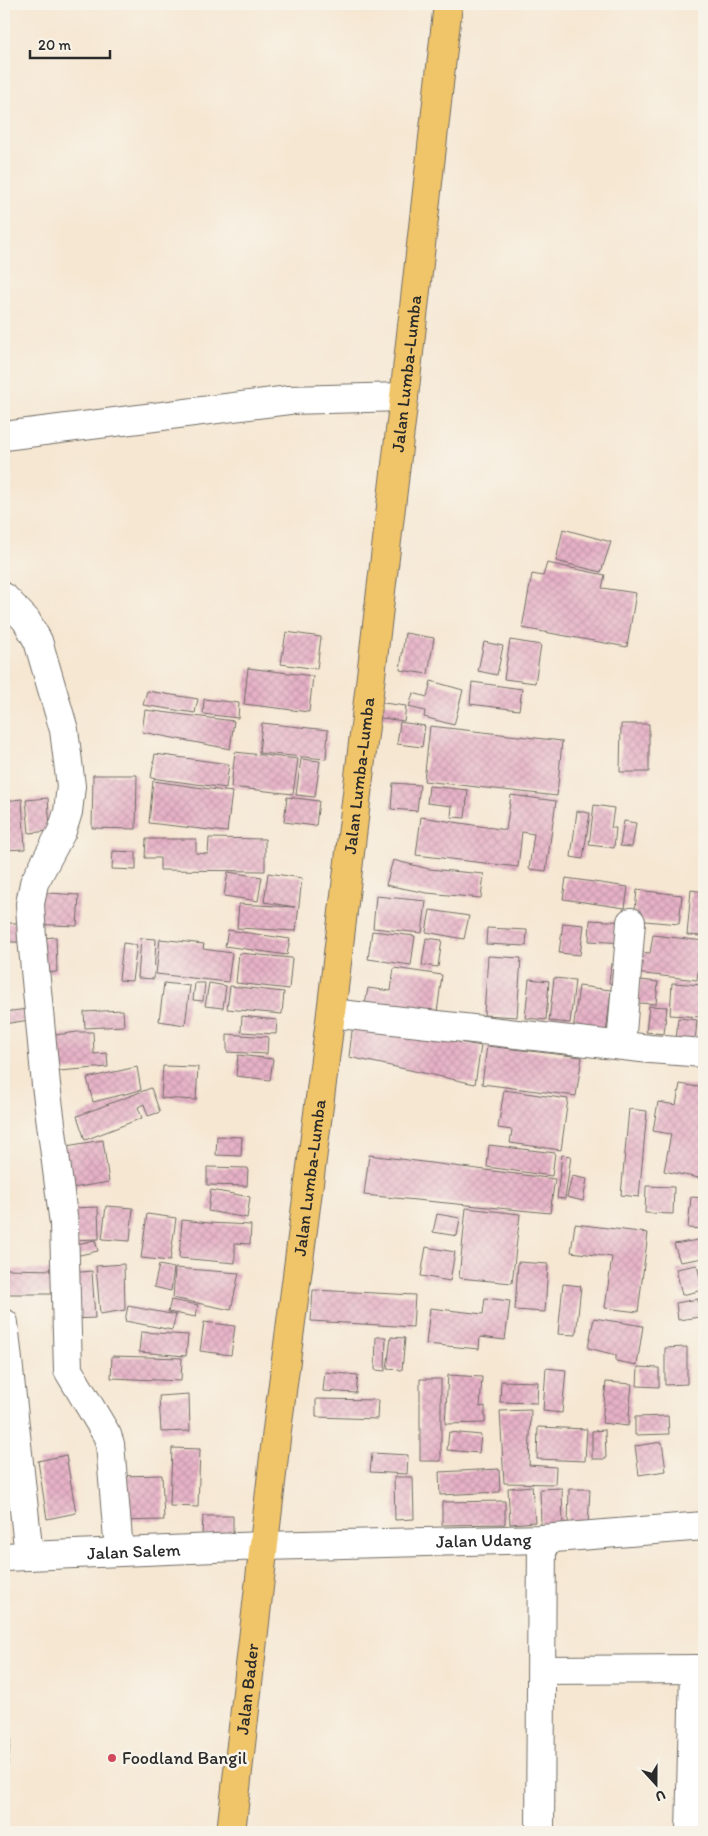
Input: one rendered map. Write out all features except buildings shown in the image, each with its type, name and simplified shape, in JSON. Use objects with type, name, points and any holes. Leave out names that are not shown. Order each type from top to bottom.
[{"type":"main road","name":"Jalan Lumba-Lumba","points":[[263,1546],[331,1014],[404,397],[448,4]]},
{"type":"main road","name":"Jalan Bader","points":[[231,1832],[263,1546]]},
{"type":"street","points":[[4,436],[289,400],[404,397]]},
{"type":"street","points":[[4,597],[26,620],[38,641],[64,730],[71,786],[68,812],[62,831],[34,883],[30,904],[32,938],[46,1085],[64,1224],[68,1370],[107,1435],[110,1444],[119,1551]]},
{"type":"street","points":[[621,1045],[631,922]]},
{"type":"street","points":[[331,1014],[650,1049],[704,1053]]},
{"type":"street","points":[[4,1323],[16,1557]]},
{"type":"street","name":"Jalan Udang","points":[[263,1546],[542,1539],[704,1526]]},
{"type":"street","points":[[540,1832],[542,1539]]},
{"type":"street","name":"Jalan Salem","points":[[16,1557],[263,1546]]},
{"type":"street","points":[[542,1670],[699,1669],[690,1832]]},
{"type":"place","name":"Foodland Bangil","points":[[112,1758]]}]
